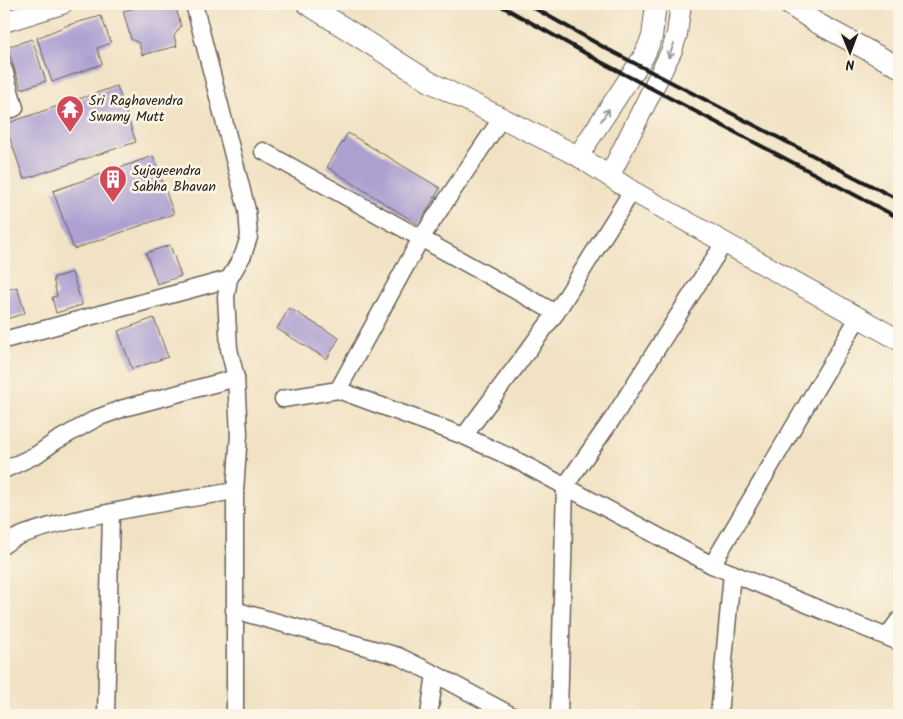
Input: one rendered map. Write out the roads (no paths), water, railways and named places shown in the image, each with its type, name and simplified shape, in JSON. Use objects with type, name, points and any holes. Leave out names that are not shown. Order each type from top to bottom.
[{"type":"street","points":[[4,22],[62,4]]},
{"type":"street","points":[[194,4],[247,210],[248,237],[243,255],[229,279],[226,297],[229,349],[236,378],[239,434],[235,491],[235,715]]},
{"type":"street","points":[[307,4],[430,82],[578,156],[632,190],[724,243],[899,340]]},
{"type":"street","points":[[578,156],[644,56],[652,37],[656,4]]},
{"type":"street","points":[[610,176],[672,50],[677,34],[681,4]]},
{"type":"street","points":[[788,4],[817,23],[899,67]]},
{"type":"street","points":[[4,70],[15,108],[4,112]]},
{"type":"street","points":[[338,390],[421,238],[501,119]]},
{"type":"street","points":[[263,151],[556,313]]},
{"type":"street","points":[[464,436],[556,313],[632,190]]},
{"type":"street","points":[[559,715],[565,486],[613,418],[724,243]]},
{"type":"street","points":[[4,340],[229,279]]},
{"type":"street","points":[[712,565],[858,318]]},
{"type":"street","points":[[4,470],[36,456],[56,441],[97,418],[124,408],[236,378]]},
{"type":"street","points":[[283,399],[338,390],[464,436],[514,459],[712,565],[893,639],[899,620]]},
{"type":"street","points":[[4,545],[22,534],[111,513],[235,491]]},
{"type":"street","points":[[106,715],[111,513]]},
{"type":"street","points":[[719,715],[732,573]]},
{"type":"street","points":[[234,610],[398,656],[510,715]]},
{"type":"street","points":[[428,715],[434,674]]},
{"type":"railway","points":[[498,4],[601,62],[899,218]]},
{"type":"railway","points":[[527,4],[607,49],[899,200]]},
{"type":"place","name":"Sri Raghavendra Swamy Mutt","points":[[70,133]]},
{"type":"place","name":"Sujayeendra Sabha Bhavan","points":[[113,203]]}]
